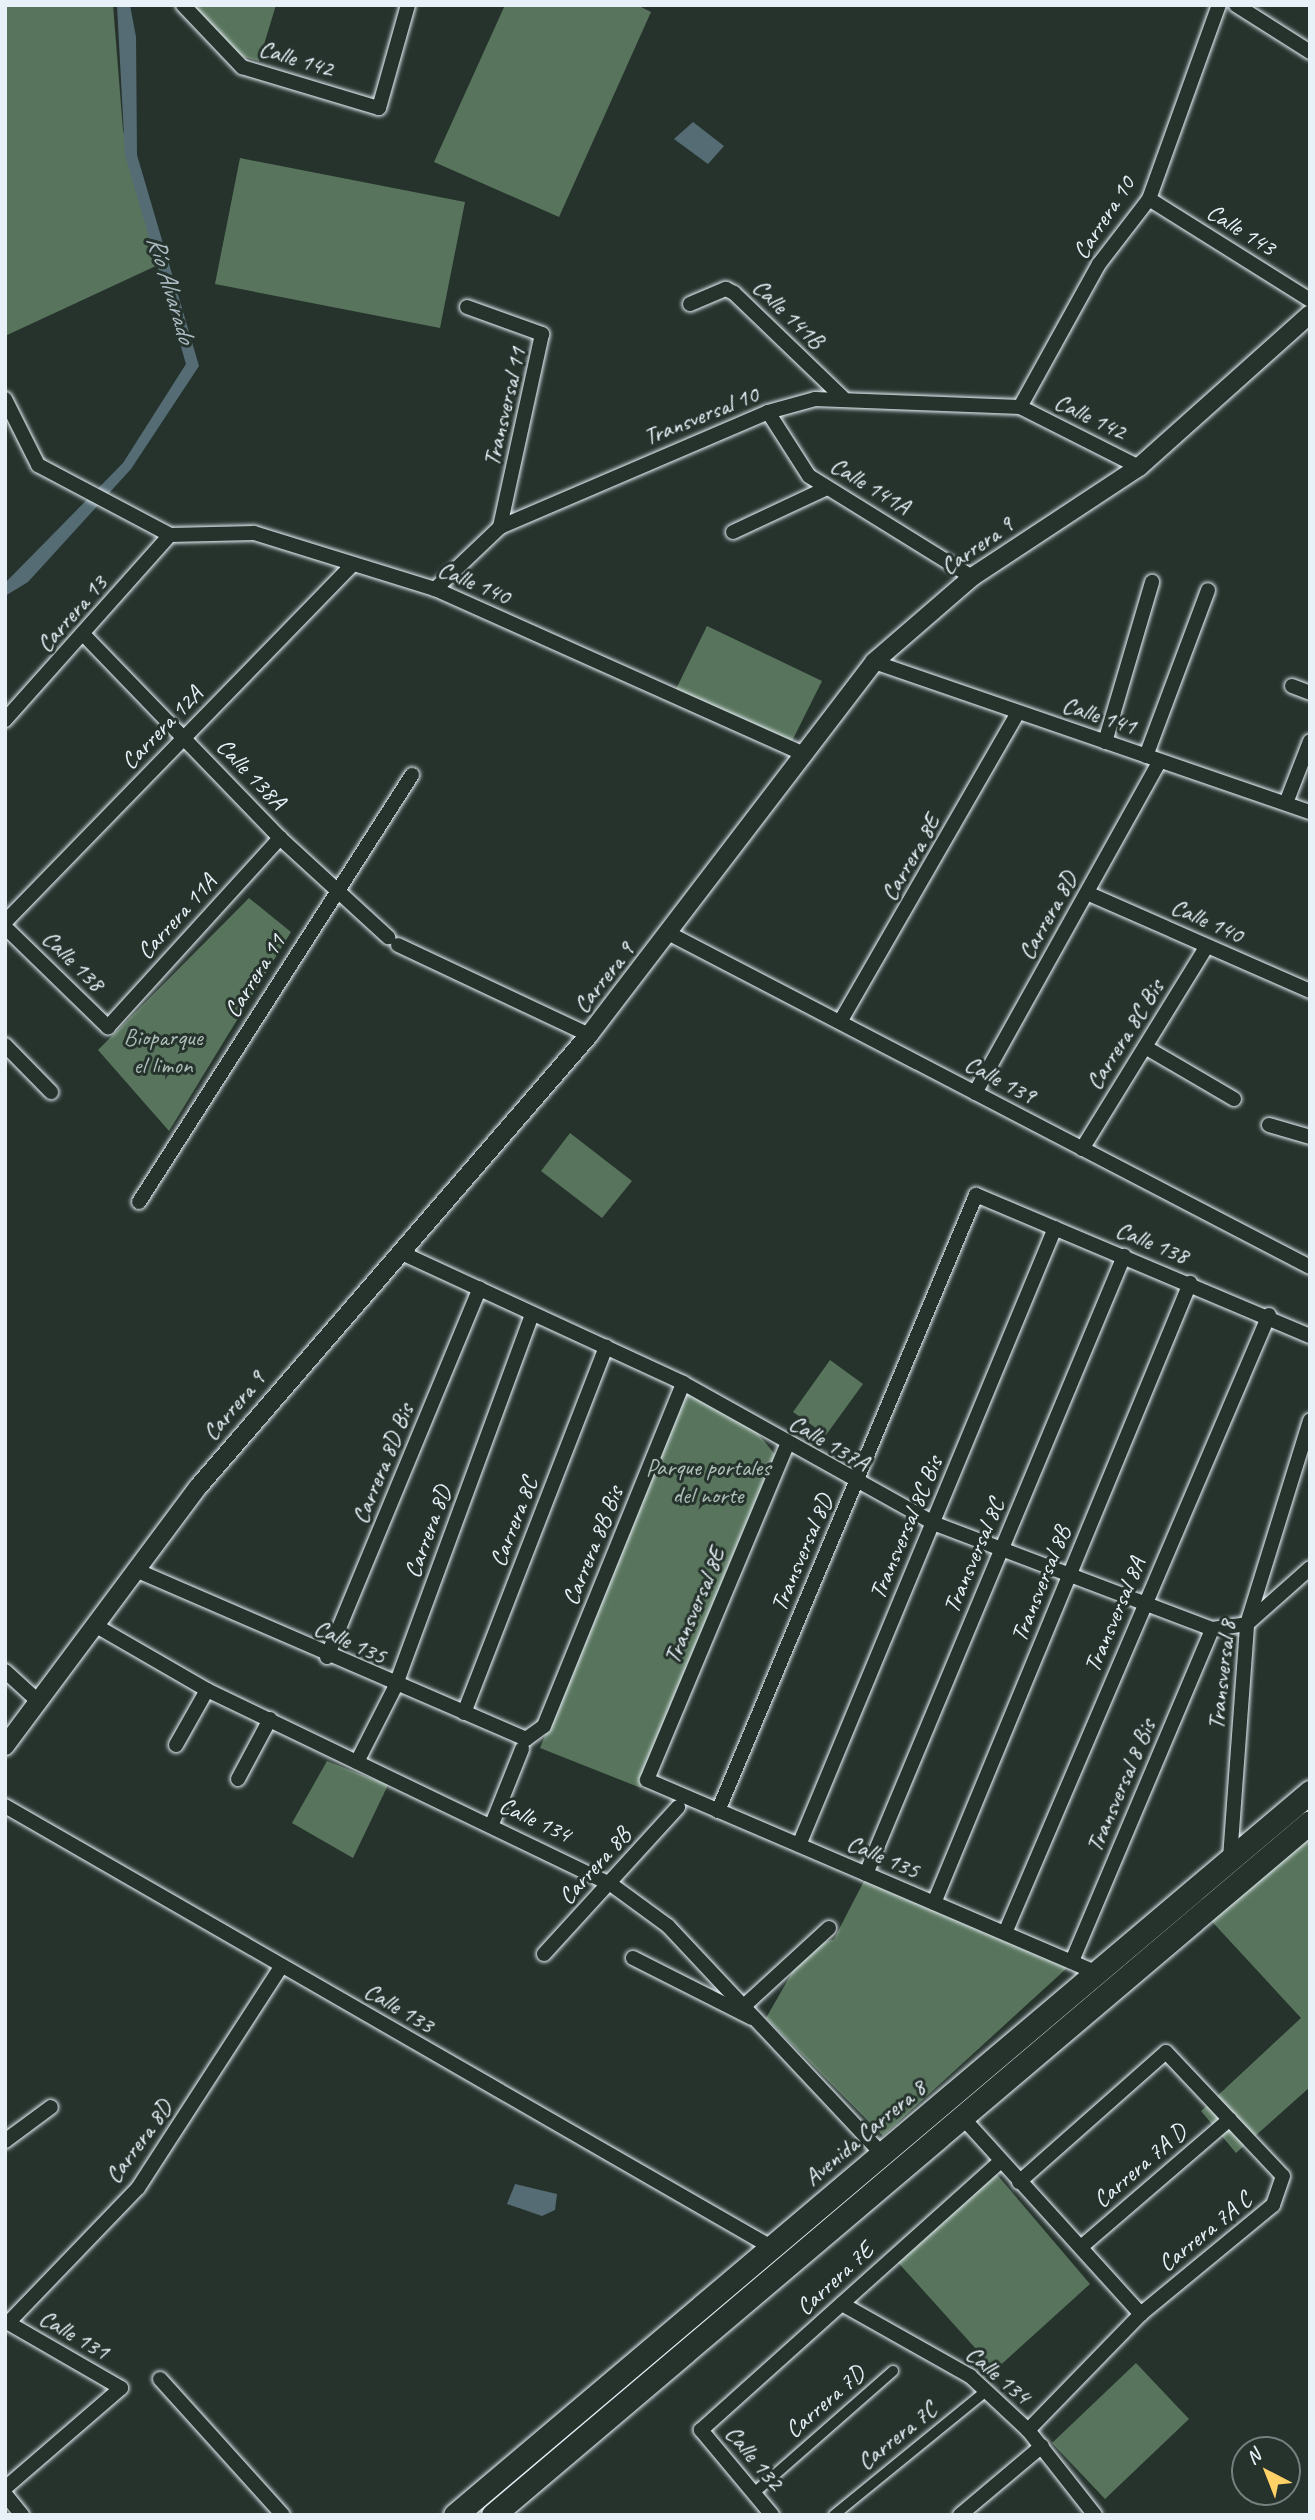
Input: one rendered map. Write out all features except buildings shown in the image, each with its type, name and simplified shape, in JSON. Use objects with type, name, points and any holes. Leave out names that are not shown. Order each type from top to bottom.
[{"type":"main road","name":"Avenida Carrera 8","points":[[455,2515],[1310,1792]]},
{"type":"main road","points":[[493,2515],[1310,1822]]},
{"type":"street","name":"Calle 142","points":[[183,5],[242,67],[379,108],[408,5]]},
{"type":"street","name":"Carrera 10","points":[[1020,407],[1099,264],[1149,199],[1219,5]]},
{"type":"street","points":[[1236,5],[1310,52]]},
{"type":"street","name":"Calle 143","points":[[1149,199],[1310,300]]},
{"type":"street","name":"Calle 141B","points":[[690,304],[726,289],[734,293],[845,400]]},
{"type":"street","name":"Transversal 11","points":[[467,307],[542,334],[500,527]]},
{"type":"street","name":"Carrera 9","points":[[5,1746],[280,1387],[404,1254],[589,1035],[670,934],[802,753],[874,662],[972,577],[1139,467],[1310,314]]},
{"type":"street","name":"Calle 140","points":[[5,399],[38,465],[170,535],[254,533],[351,566],[435,589],[802,753]]},
{"type":"street","name":"Transversal 10","points":[[435,589],[500,527],[768,412],[815,400],[1020,407]]},
{"type":"street","name":"Calle 142","points":[[1020,407],[1139,467]]},
{"type":"street","name":"Calle 141A","points":[[768,412],[795,459],[827,488],[972,577]]},
{"type":"street","points":[[733,532],[827,488]]},
{"type":"street","name":"Carrera 13","points":[[5,720],[85,636],[170,535]]},
{"type":"street","name":"Carrera 12A","points":[[5,922],[351,566]]},
{"type":"street","points":[[1105,742],[1152,582]]},
{"type":"street","name":"Carrera 8D","points":[[975,1093],[1087,893],[1153,759],[1208,590]]},
{"type":"street","name":"Calle 138A","points":[[85,636],[281,838],[393,941],[589,1035]]},
{"type":"street","name":"Calle 141","points":[[874,662],[1310,812]]},
{"type":"street","points":[[1292,686],[1310,693]]},
{"type":"street","name":"Carrera 8E","points":[[840,1023],[1018,713]]},
{"type":"street","points":[[1286,803],[1310,741]]},
{"type":"street","name":"Carrera 11","points":[[139,1202],[412,775]]},
{"type":"street","name":"Carrera 11A","points":[[108,1027],[281,838]]},
{"type":"street","name":"Calle 140","points":[[1087,893],[1310,990]]},
{"type":"street","name":"Calle 138","points":[[5,927],[108,1027]]},
{"type":"street","name":"Calle 139","points":[[670,934],[1310,1268]]},
{"type":"street","name":"Carrera 8C Bis","points":[[1082,1149],[1207,946]]},
{"type":"street","points":[[5,1045],[51,1092]]},
{"type":"street","points":[[1145,1047],[1234,1099]]},
{"type":"street","points":[[1269,1125],[1310,1137]]},
{"type":"street","name":"Calle 138","points":[[976,1195],[1269,1315],[1310,1336]]},
{"type":"street","name":"Transversal 8D","points":[[718,1811],[976,1195]]},
{"type":"street","name":"Transversal 8C Bis","points":[[799,1845],[1055,1228]]},
{"type":"street","name":"Calle 137A","points":[[404,1254],[683,1383],[855,1485],[933,1523],[1145,1601],[1212,1629]]},
{"type":"street","name":"Transversal 8C","points":[[866,1874],[1124,1256]]},
{"type":"street","name":"Transversal 8B","points":[[934,1903],[1190,1283]]},
{"type":"street","name":"Carrera 8D Bis","points":[[327,1657],[480,1288]]},
{"type":"street","name":"Carrera 8D","points":[[356,1762],[395,1687],[532,1314]]},
{"type":"street","name":"Transversal 8A","points":[[1005,1933],[1269,1315]]},
{"type":"street","name":"Carrera 8C","points":[[464,1713],[606,1347]]},
{"type":"street","name":"Carrera 8B Bis","points":[[544,1726],[683,1383]]},
{"type":"street","name":"Transversal 8","points":[[1230,1858],[1247,1624],[1310,1421]]},
{"type":"street","name":"Transversal 8E","points":[[652,1783],[647,1780],[787,1445]]},
{"type":"street","points":[[1212,1629],[1247,1624],[1310,1568]]},
{"type":"street","name":"Calle 135","points":[[138,1571],[395,1687],[526,1739],[544,1726]]},
{"type":"street","name":"Calle 134","points":[[98,1626],[207,1690],[492,1824],[612,1885],[668,1926],[881,2153]]},
{"type":"street","name":"Transversal 8 Bis","points":[[1072,1962],[1212,1629]]},
{"type":"street","points":[[5,1671],[39,1702]]},
{"type":"street","points":[[176,1745],[207,1690]]},
{"type":"street","points":[[238,1779],[270,1719]]},
{"type":"street","points":[[492,1824],[522,1749]]},
{"type":"street","name":"Calle 135","points":[[652,1783],[1096,1972]]},
{"type":"street","name":"Calle 133","points":[[5,1806],[771,2247]]},
{"type":"street","name":"Carrera 8B","points":[[544,1954],[612,1885],[678,1807]]},
{"type":"street","points":[[745,2005],[829,1928]]},
{"type":"street","points":[[633,1958],[757,2020]]},
{"type":"street","name":"Carrera 8D","points":[[7,2322],[138,2188],[281,1967]]},
{"type":"street","points":[[1019,2182],[1166,2052],[1230,2119]]},
{"type":"street","points":[[5,2141],[51,2107]]},
{"type":"street","points":[[963,2118],[1000,2162],[1141,2314]]},
{"type":"street","name":"Carrera 7A C","points":[[1028,2430],[1141,2314],[1273,2205],[1283,2176],[1230,2119]]},
{"type":"street","name":"Carrera 7A D","points":[[1080,2247],[1230,2119]]},
{"type":"street","name":"Carrera 7E","points":[[701,2430],[1000,2162]]},
{"type":"street","name":"Calle 134","points":[[842,2304],[891,2336],[929,2350],[986,2391],[1028,2430],[1095,2515]]},
{"type":"street","name":"Calle 131","points":[[6,2494],[121,2388],[7,2322]]},
{"type":"street","name":"Carrera 7D","points":[[754,2493],[893,2371]]},
{"type":"street","points":[[160,2379],[283,2515]]},
{"type":"street","name":"Carrera 7C","points":[[834,2515],[986,2391]]},
{"type":"street","name":"Calle 132","points":[[701,2430],[772,2515]]},
{"type":"street","points":[[960,2515],[1042,2446]]},
{"type":"street","points":[[6,2494],[22,2515]]},
{"type":"green space","points":[[5,5],[113,5],[123,130],[158,265],[5,336]]},
{"type":"green space","points":[[191,5],[276,5],[259,61],[233,54]]},
{"type":"green space","points":[[505,5],[637,5],[651,12],[559,217],[434,162]]},
{"type":"green space","points":[[240,158],[465,202],[440,328],[215,284]]},
{"type":"green space","points":[[707,626],[822,681],[791,743],[676,689]]},
{"type":"green space","name":"Bioparque el limon","points":[[249,898],[291,932],[169,1131],[98,1050]]},
{"type":"green space","points":[[570,1133],[632,1181],[602,1218],[541,1171]]},
{"type":"green space","points":[[830,1360],[863,1384],[826,1435],[793,1412]]},
{"type":"green space","name":"Parque portales del norte","points":[[687,1387],[755,1430],[778,1458],[641,1788],[540,1748]]},
{"type":"green space","points":[[327,1761],[388,1785],[353,1858],[292,1823]]},
{"type":"green space","points":[[1310,1822],[1310,2087],[1236,2153],[1201,2111],[1301,2018],[1204,1913]]},
{"type":"green space","points":[[864,1881],[1067,1968],[883,2136],[766,2018],[805,1950],[834,1939]]},
{"type":"green space","points":[[994,2171],[1090,2284],[995,2370],[894,2258]]},
{"type":"green space","points":[[1136,2363],[1189,2419],[1105,2499],[1052,2443]]},
{"type":"water","name":"Río Alvarado","points":[[117,5],[130,5],[136,37],[137,155],[199,366],[131,469],[28,582],[5,596],[5,583],[123,463],[186,364],[125,155]]},
{"type":"water","points":[[693,122],[724,146],[708,164],[674,139]]},
{"type":"water","points":[[515,2184],[557,2194],[555,2210],[542,2216],[507,2204]]}]
